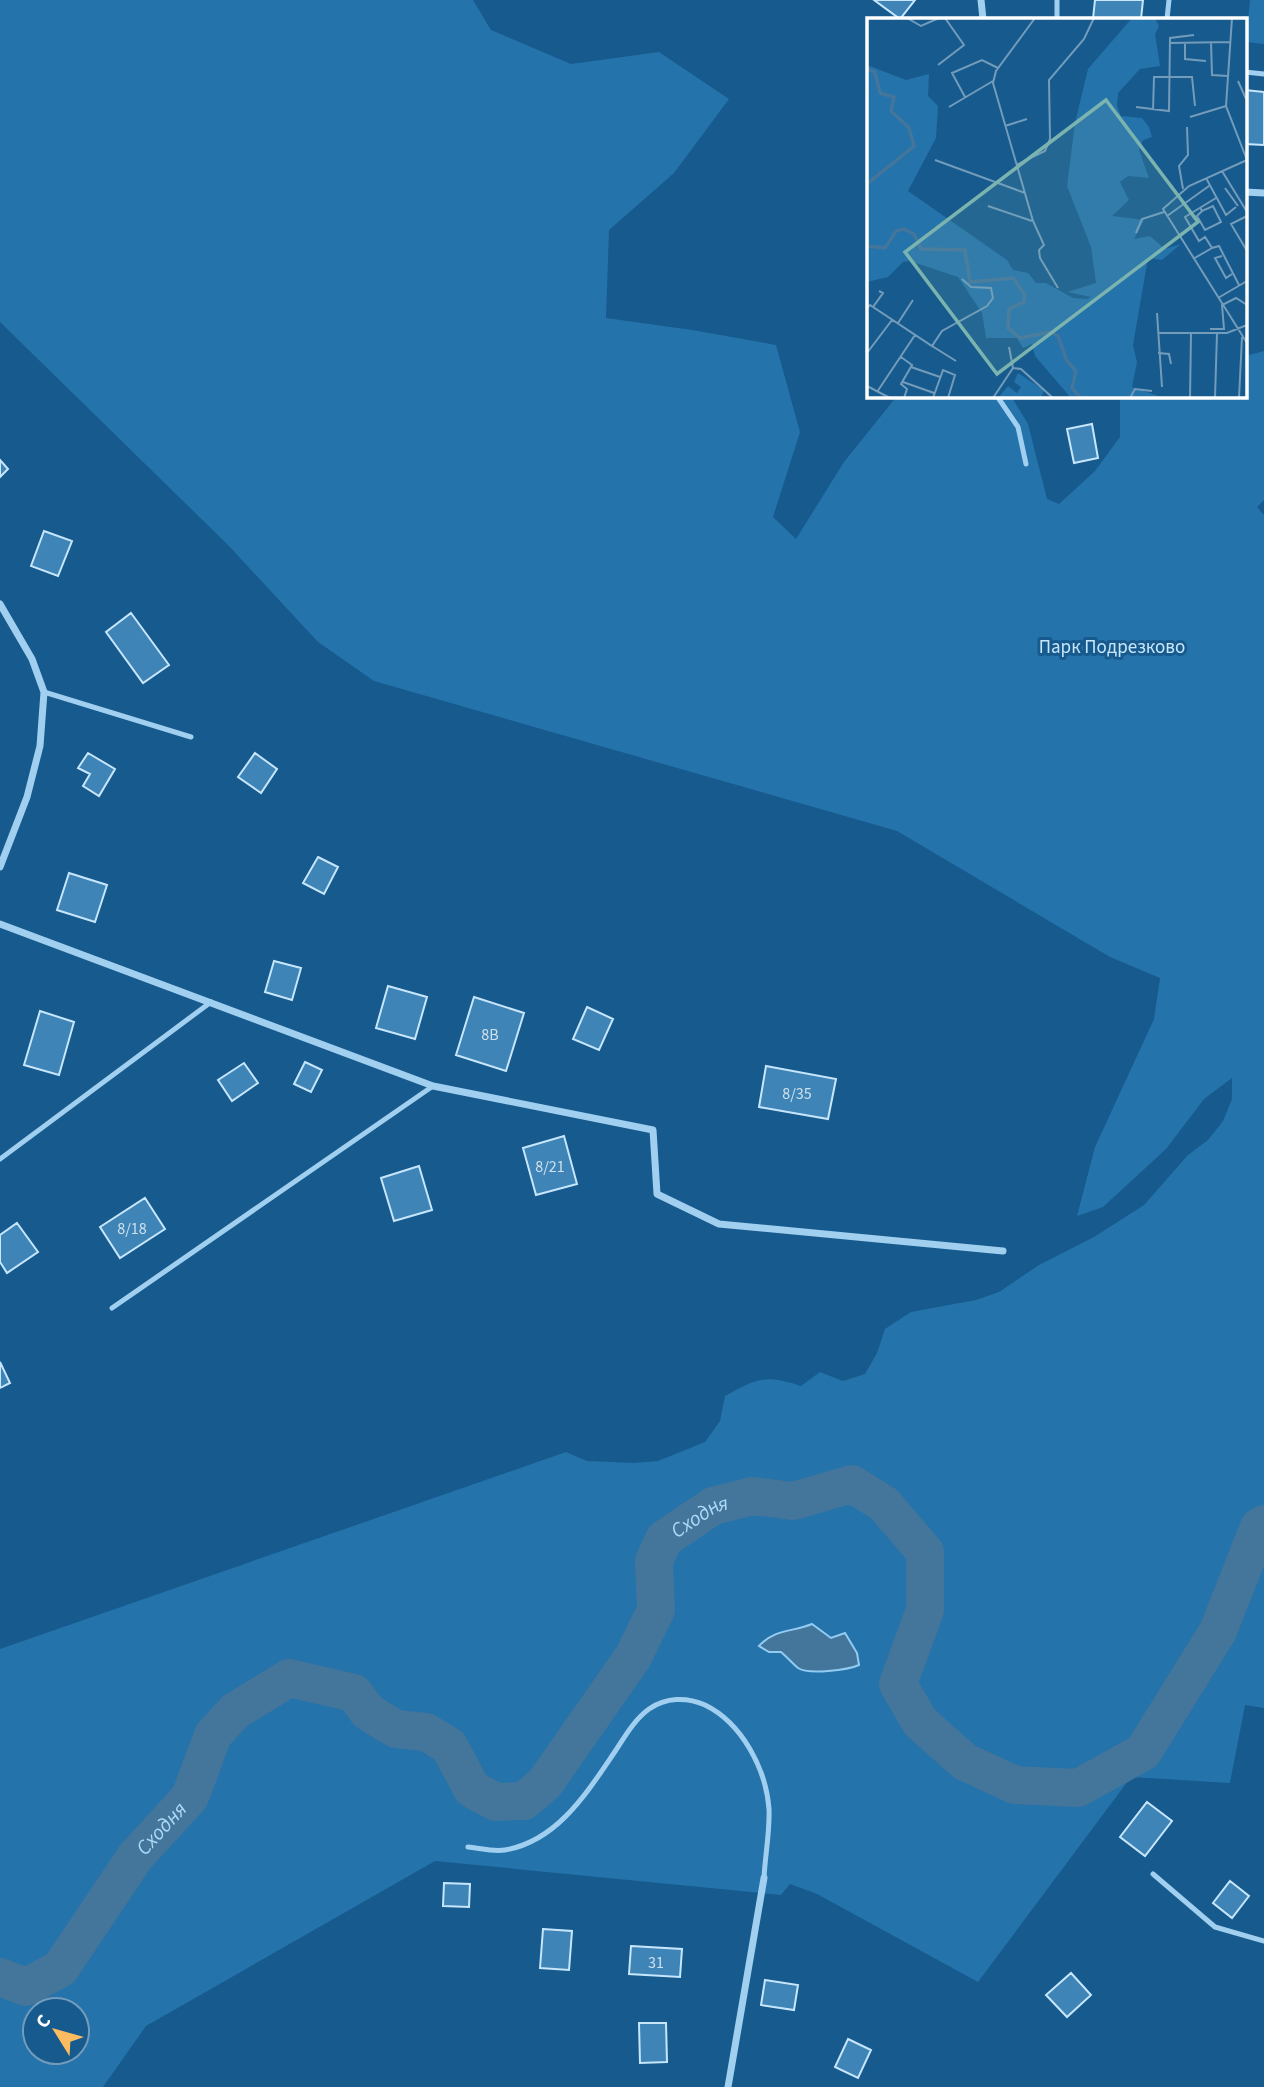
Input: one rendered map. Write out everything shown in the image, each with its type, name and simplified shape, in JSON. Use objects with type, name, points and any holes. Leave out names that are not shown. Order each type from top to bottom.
[{"type":"street","points":[[981,0],[983,18]]},
{"type":"street","points":[[1246,192],[1264,193]]},
{"type":"street","points":[[0,604],[32,659],[44,692],[40,746],[27,797],[0,867]]},
{"type":"street","points":[[0,923],[433,1086],[653,1130],[657,1194],[719,1224],[1003,1251]]},
{"type":"street","points":[[728,2087],[764,1878]]},
{"type":"lane","points":[[1056,18],[1057,0]]},
{"type":"lane","points":[[1167,18],[1169,0]]},
{"type":"lane","points":[[1246,72],[1264,74]]},
{"type":"lane","points":[[998,397],[1018,427],[1026,464]]},
{"type":"lane","points":[[44,692],[191,737]]},
{"type":"lane","points":[[0,1159],[211,1002]]},
{"type":"lane","points":[[112,1308],[433,1086]]},
{"type":"lane","points":[[468,1847],[503,1850],[529,1843],[561,1823],[630,1729],[649,1709],[670,1699],[696,1701],[719,1712],[743,1738],[760,1770],[769,1809],[764,1878]]},
{"type":"lane","points":[[1153,1874],[1215,1927],[1264,1941]]},
{"type":"green space","name":"Парк Подрезково","points":[[0,0],[473,0],[491,30],[571,64],[659,52],[729,99],[674,173],[609,230],[606,318],[776,345],[800,432],[773,517],[796,539],[844,462],[896,397],[1012,397],[1028,424],[1047,499],[1059,504],[1095,471],[1120,437],[1120,397],[1246,397],[1246,356],[1264,351],[1264,500],[1257,507],[1264,515],[1264,1708],[1245,1705],[1230,1783],[1131,1777],[978,1982],[817,1894],[790,1884],[781,1895],[435,1861],[146,2026],[103,2087],[0,2087],[0,1649],[566,1452],[587,1461],[658,1461],[705,1442],[720,1421],[725,1396],[754,1382],[770,1379],[801,1386],[820,1372],[843,1381],[865,1374],[877,1353],[885,1329],[911,1312],[976,1300],[999,1292],[1039,1265],[1094,1237],[1144,1205],[1188,1155],[1208,1140],[1223,1121],[1232,1099],[1232,1078],[1204,1099],[1166,1149],[1103,1207],[1077,1216],[1095,1147],[1154,1019],[1160,978],[1110,957],[897,831],[374,681],[318,642],[228,545],[0,322]],"holes":[[[812,1624],[831,1638],[845,1633],[857,1653],[847,1670],[809,1672],[798,1667],[781,1652],[769,1652],[759,1646],[789,1630]]]},
{"type":"green space","points":[[1250,0],[1264,0],[1264,44],[1246,42]]},
{"type":"shaded area","points":[[812,1624],[831,1638],[845,1633],[857,1653],[859,1665],[828,1671],[803,1670],[781,1652],[769,1652],[759,1646],[777,1634]]},
{"type":"building","points":[[874,0],[915,0],[899,18]]},
{"type":"building","points":[[1095,0],[1143,0],[1141,18],[1093,18]]},
{"type":"building","points":[[1246,90],[1264,92],[1264,145],[1246,144]]},
{"type":"building","points":[[1092,424],[1098,458],[1074,463],[1067,429]]},
{"type":"building","points":[[0,460],[8,469],[0,477]]},
{"type":"building","points":[[44,531],[72,541],[58,576],[31,566]]},
{"type":"building","points":[[131,613],[169,665],[143,683],[106,632]]},
{"type":"building","points":[[88,753],[115,769],[99,796],[83,786],[90,774],[78,768]]},
{"type":"building","points":[[255,753],[277,769],[261,793],[238,777]]},
{"type":"building","points":[[318,857],[338,867],[324,894],[303,883]]},
{"type":"building","points":[[69,873],[107,885],[95,922],[57,910]]},
{"type":"building","points":[[274,961],[301,968],[292,1000],[265,992]]},
{"type":"building","points":[[388,986],[427,997],[415,1039],[376,1028]]},
{"type":"building","points":[[474,997],[524,1013],[506,1071],[456,1055]]},
{"type":"building","points":[[587,1007],[613,1019],[599,1050],[573,1039]]},
{"type":"building","points":[[40,1011],[74,1022],[59,1075],[24,1065]]},
{"type":"building","points":[[305,1062],[322,1070],[311,1092],[294,1084]]},
{"type":"building","points":[[244,1063],[258,1083],[232,1101],[218,1080]]},
{"type":"building","points":[[766,1066],[836,1079],[828,1119],[759,1107]]},
{"type":"building","points":[[564,1136],[577,1184],[536,1195],[523,1148]]},
{"type":"building","points":[[419,1166],[432,1210],[394,1221],[381,1178]]},
{"type":"building","points":[[145,1198],[165,1229],[120,1258],[100,1227]]},
{"type":"building","points":[[17,1223],[38,1252],[7,1273],[0,1262],[0,1235]]},
{"type":"building","points":[[0,1362],[10,1383],[0,1388]]},
{"type":"building","points":[[1147,1802],[1172,1821],[1145,1856],[1120,1837]]},
{"type":"building","points":[[1230,1881],[1249,1896],[1232,1918],[1213,1903]]},
{"type":"building","points":[[444,1883],[470,1884],[469,1907],[443,1906]]},
{"type":"building","points":[[543,1929],[572,1931],[569,1970],[540,1968]]},
{"type":"building","points":[[631,1946],[682,1949],[680,1977],[629,1974]]},
{"type":"building","points":[[1071,1973],[1091,1995],[1067,2017],[1046,1995]]},
{"type":"building","points":[[765,1980],[798,1985],[794,2010],[761,2005]]},
{"type":"building","points":[[639,2023],[666,2023],[667,2062],[640,2063]]},
{"type":"building","points":[[848,2039],[871,2050],[858,2078],[835,2067]]},
{"type":"waterway","name":"Сходня","points":[[0,1977],[26,1987],[60,1969],[135,1857],[190,1797],[213,1735],[235,1711],[289,1678],[354,1693],[368,1712],[396,1729],[426,1732],[449,1746],[472,1789],[496,1802],[524,1801],[545,1783],[633,1657],[656,1610],[654,1561],[664,1539],[713,1506],[752,1496],[793,1501],[852,1484],[884,1504],[925,1552],[925,1610],[898,1684],[920,1722],[965,1762],[1015,1785],[1078,1788],[1143,1752],[1218,1631],[1259,1527],[1264,1524]]}]
